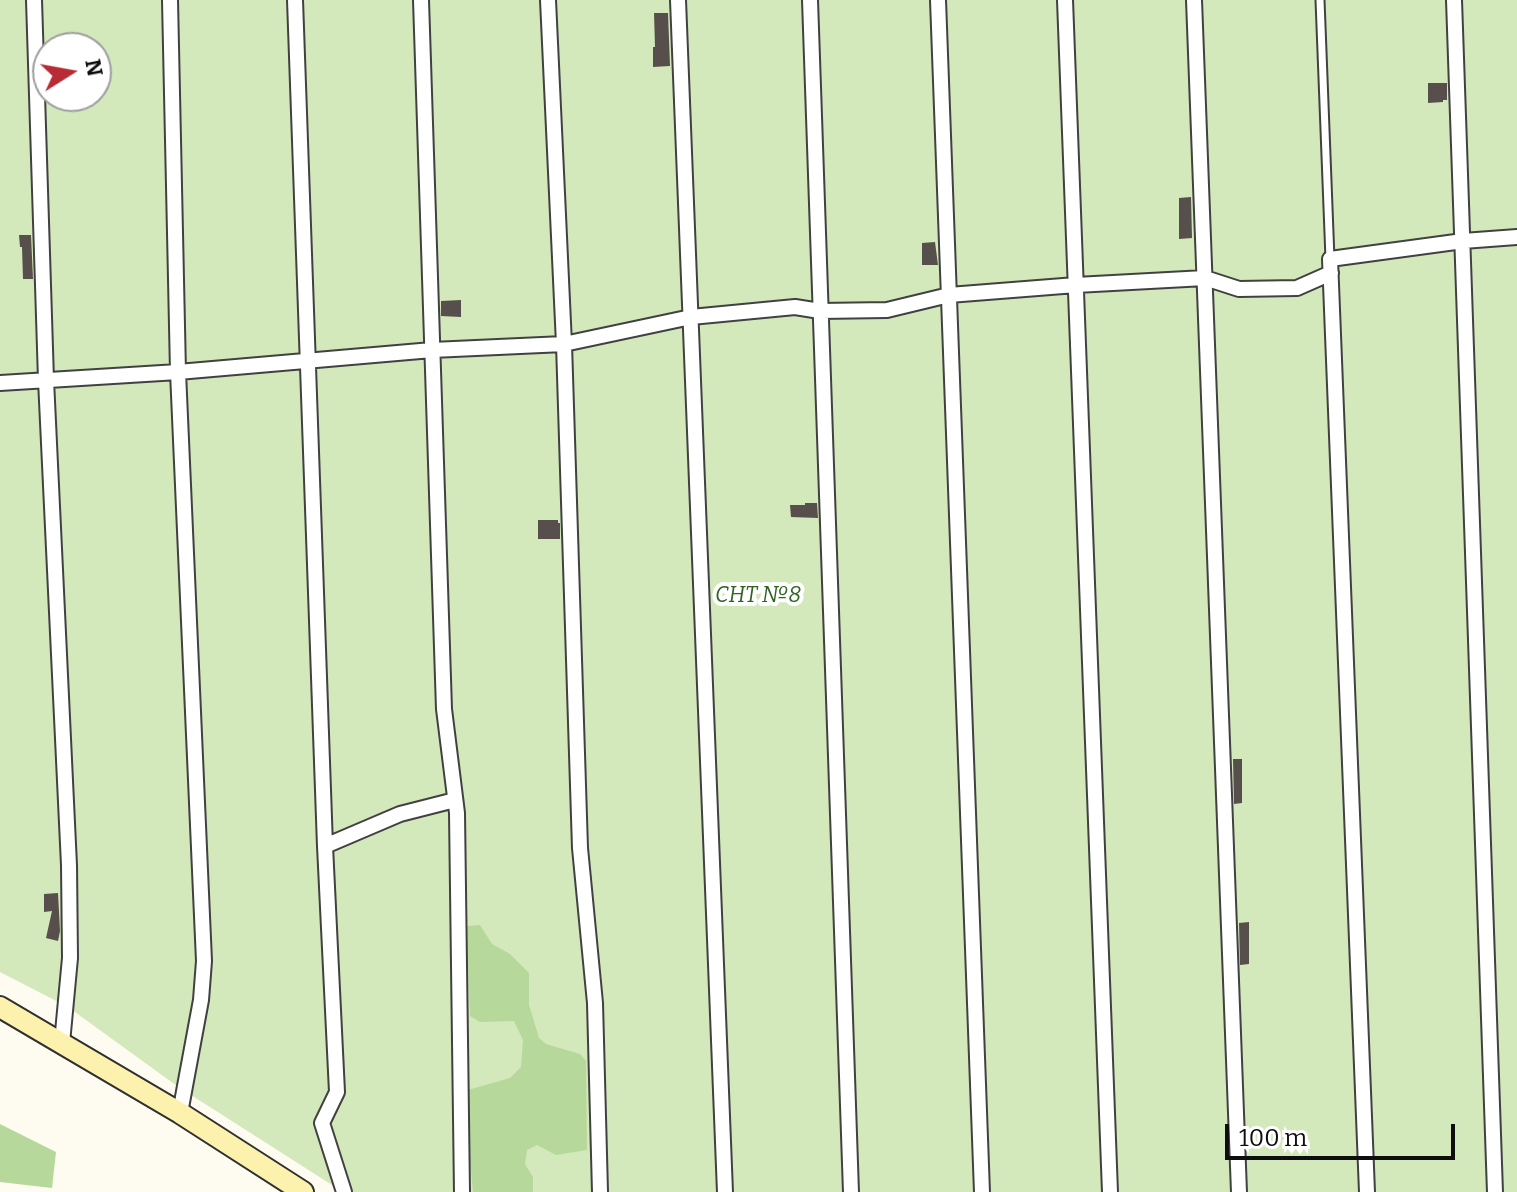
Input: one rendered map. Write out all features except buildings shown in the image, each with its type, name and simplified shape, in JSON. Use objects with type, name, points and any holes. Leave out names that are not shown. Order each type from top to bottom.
[{"type":"main road","points":[[0,1007],[180,1113],[303,1192]]},
{"type":"street","points":[[34,0],[46,380],[69,865],[70,958],[62,1043]]},
{"type":"street","points":[[170,0],[178,372],[204,961],[201,1000],[180,1113]]},
{"type":"street","points":[[295,0],[325,846],[337,1092],[322,1123],[344,1192]]},
{"type":"street","points":[[421,0],[444,709],[457,813],[462,1192]]},
{"type":"street","points":[[548,0],[564,344],[580,848],[595,1003],[600,1192]]},
{"type":"street","points":[[678,0],[725,1192]]},
{"type":"street","points":[[810,0],[851,1192]]},
{"type":"street","points":[[938,0],[982,1192]]},
{"type":"street","points":[[1065,0],[1110,1192]]},
{"type":"street","points":[[1194,0],[1239,1192]]},
{"type":"street","points":[[1454,0],[1495,1192]]},
{"type":"street","points":[[0,383],[178,372],[432,350],[564,344],[691,317],[795,307],[820,311],[887,310],[949,295],[1076,285],[1205,278],[1239,289],[1297,288],[1330,266],[1463,241],[1517,237]]},
{"type":"street","points":[[1330,266],[1367,1192]]},
{"type":"street","points":[[325,846],[400,814],[455,800]]},
{"type":"lane","points":[[1320,0],[1330,266]]},
{"type":"green space","name":"СНТ №8","points":[[0,0],[1517,0],[1517,1192],[343,1192],[177,1086],[68,1007],[0,972]]},
{"type":"green space","points":[[480,925],[492,944],[510,954],[529,973],[529,1005],[539,1038],[546,1044],[580,1054],[586,1061],[587,1150],[556,1155],[537,1145],[527,1150],[525,1164],[533,1177],[533,1192],[473,1192],[468,1090],[510,1078],[521,1067],[523,1040],[514,1021],[480,1022],[470,1016],[467,926]]},
{"type":"green space","points":[[0,1124],[56,1152],[52,1188],[0,1182]]}]
